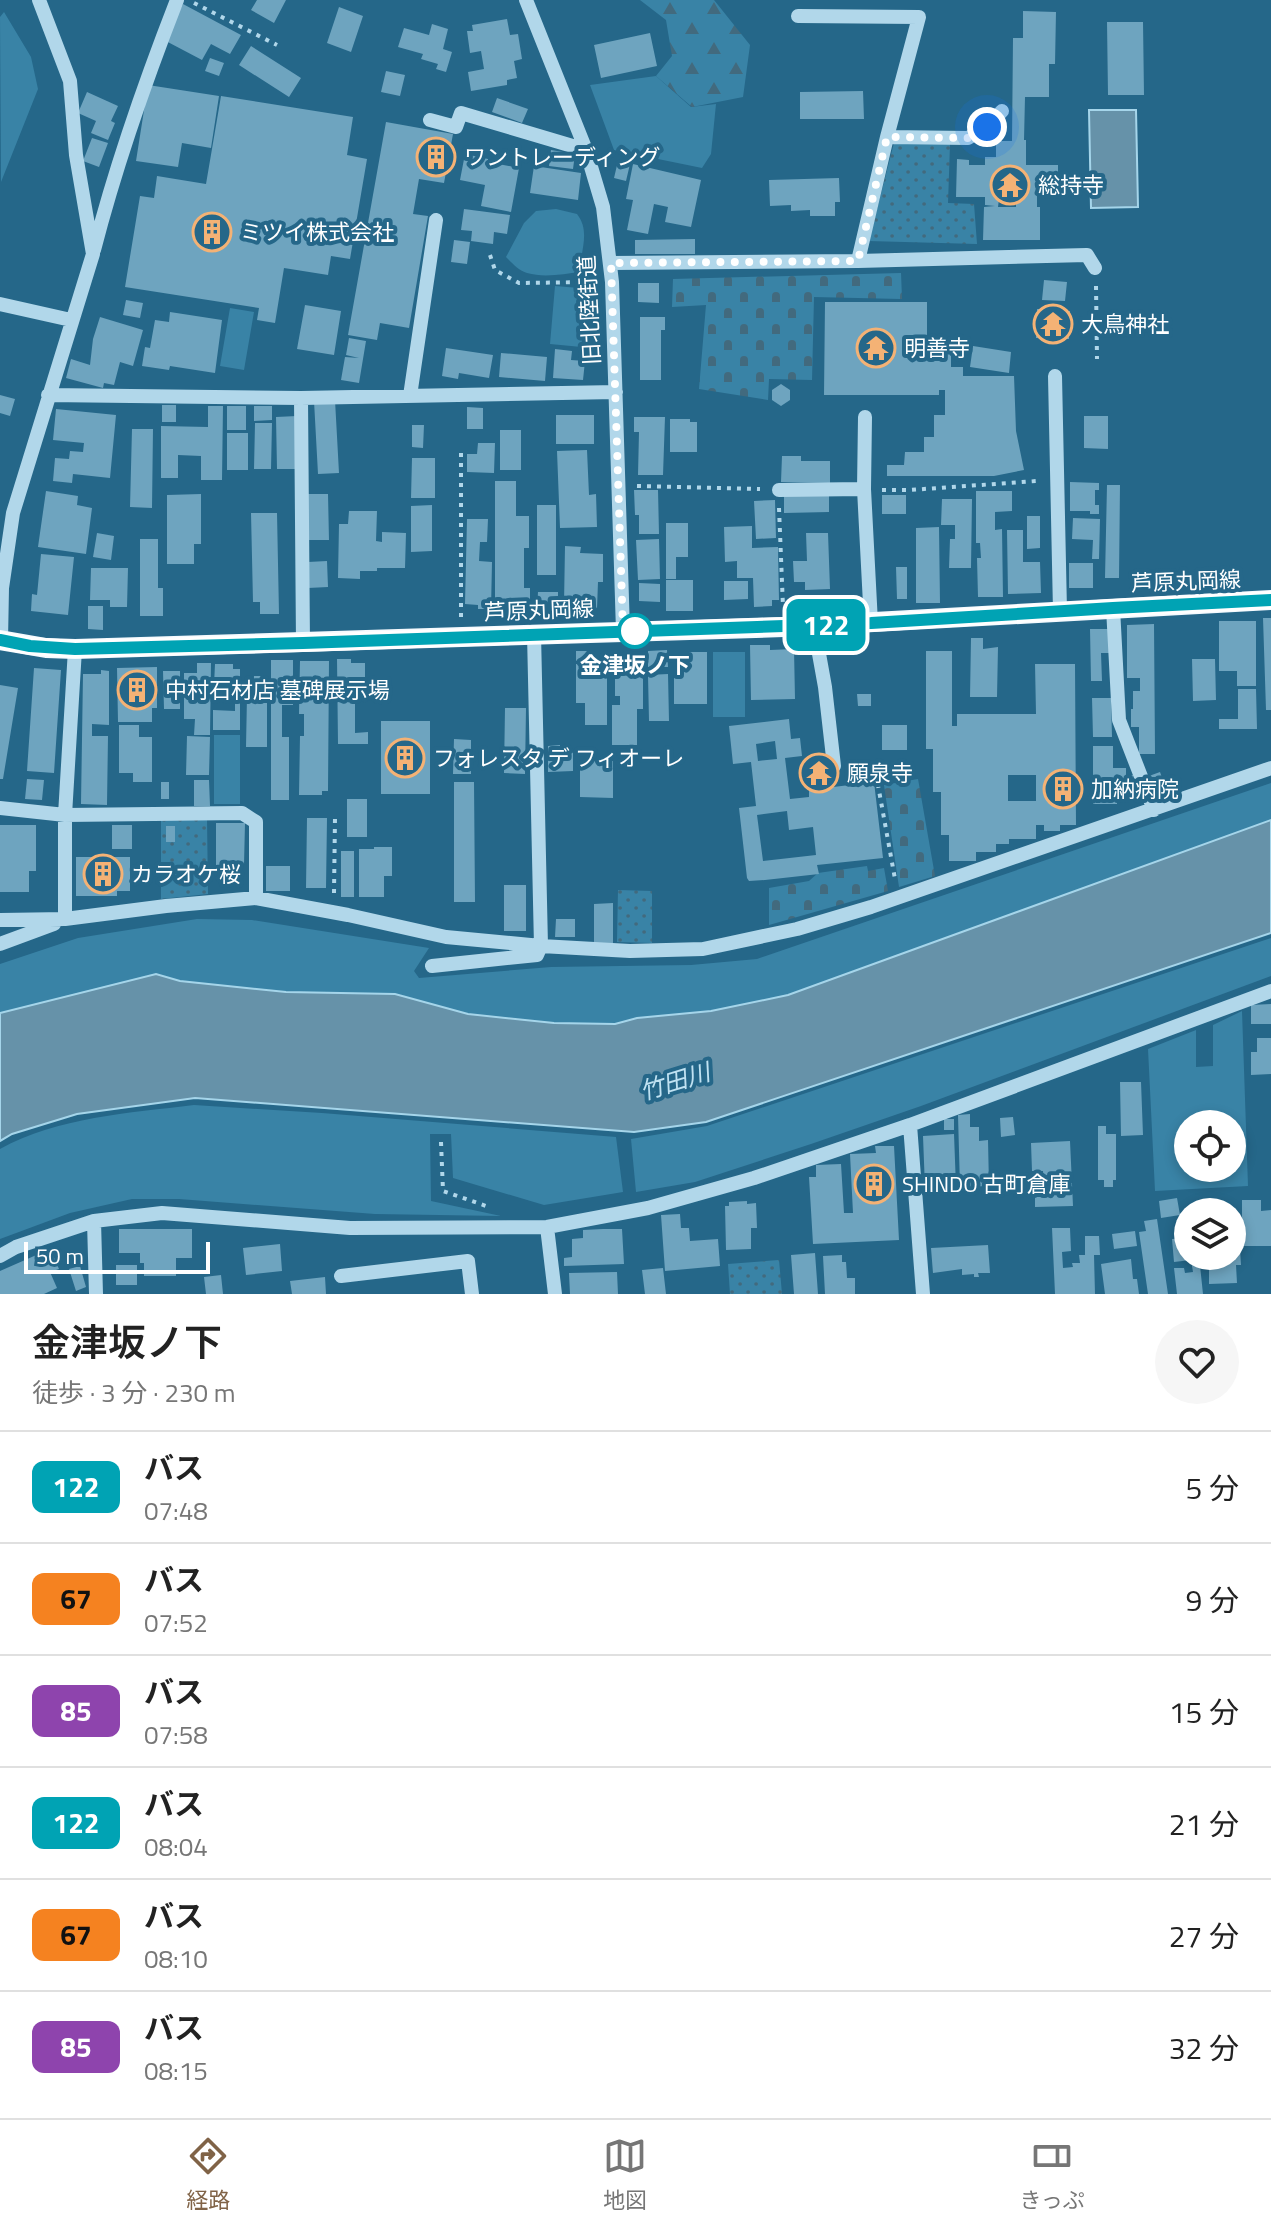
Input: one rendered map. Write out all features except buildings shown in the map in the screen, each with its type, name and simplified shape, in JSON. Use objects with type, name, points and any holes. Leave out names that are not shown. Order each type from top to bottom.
[{"type":"main road","name":"芦原丸岡線","points":[[1,640],[30,646],[75,649],[303,643],[814,626],[1271,600]]},
{"type":"street","points":[[39,0],[70,81],[76,155],[93,254]]},
{"type":"street","points":[[1,640],[2,588],[13,513],[112,183],[177,0]]},
{"type":"street","name":"旧北陸街道","points":[[526,0],[586,150],[603,207],[612,282],[623,631]]},
{"type":"street","points":[[798,16],[919,17],[858,261]]},
{"type":"street","points":[[887,137],[968,138],[987,127],[1002,111]]},
{"type":"street","points":[[430,120],[456,127],[461,113],[586,150]]},
{"type":"street","points":[[410,396],[436,220]]},
{"type":"street","points":[[611,263],[1087,255],[1095,268]]},
{"type":"street","points":[[0,304],[71,320]]},
{"type":"street","points":[[1055,376],[1060,611]]},
{"type":"street","points":[[48,395],[301,398],[616,392]]},
{"type":"street","points":[[301,398],[303,643]]},
{"type":"street","points":[[865,417],[864,489],[871,623]]},
{"type":"street","points":[[779,490],[864,489]]},
{"type":"street","points":[[1113,608],[1119,720],[1154,810]]},
{"type":"street","points":[[814,626],[834,766]]},
{"type":"street","points":[[432,966],[537,955],[541,946],[534,634]]},
{"type":"street","points":[[65,919],[65,815],[75,649]]},
{"type":"street","points":[[0,920],[65,919],[256,898],[446,937],[630,951],[703,949],[797,929],[898,897],[1271,768]]},
{"type":"street","points":[[0,808],[65,815],[242,813],[256,822],[256,898]]},
{"type":"street","points":[[0,944],[65,919]]},
{"type":"street","points":[[0,1256],[16,1247],[94,1221],[162,1213],[350,1228],[547,1227],[648,1208],[739,1183],[910,1125],[1271,991]]},
{"type":"street","points":[[910,1125],[923,1294]]},
{"type":"street","points":[[94,1221],[96,1294]]},
{"type":"street","points":[[547,1227],[555,1294]]},
{"type":"street","points":[[341,1276],[468,1261],[472,1294]]},
{"type":"path","points":[[188,0],[277,45]]},
{"type":"path","points":[[490,255],[495,270],[519,283],[612,282]]},
{"type":"path","points":[[1095,268],[1097,359]]},
{"type":"path","points":[[461,447],[461,625]]},
{"type":"path","points":[[864,489],[910,490],[1056,480]]},
{"type":"path","points":[[619,485],[779,490],[784,627]]},
{"type":"path","points":[[876,774],[898,897]]},
{"type":"path","points":[[333,912],[335,817]]},
{"type":"path","points":[[441,1142],[443,1191],[503,1212]]},
{"type":"green space","points":[[640,0],[714,0],[750,45],[743,97],[692,107],[656,76],[672,56],[666,20]]},
{"type":"green space","points":[[4,12],[31,57],[38,89],[1,182],[0,17]]},
{"type":"green space","points":[[656,76],[691,107],[716,104],[711,154],[702,168],[614,150],[590,85]]},
{"type":"green space","points":[[894,143],[950,144],[948,203],[974,204],[977,244],[869,241]]},
{"type":"green space","points":[[556,209],[577,214],[581,221],[584,235],[580,272],[540,275],[521,270],[506,257],[524,223],[536,211]]},
{"type":"green space","points":[[901,273],[902,299],[814,297],[812,380],[769,379],[768,400],[699,389],[706,305],[672,307],[673,279]]},
{"type":"green space","points":[[555,286],[591,289],[592,348],[550,344]]},
{"type":"green space","points":[[230,308],[254,312],[244,370],[220,366]]},
{"type":"green space","points":[[713,652],[745,652],[745,717],[713,717]]},
{"type":"green space","points":[[214,735],[240,735],[240,804],[214,804]]},
{"type":"green space","points":[[918,779],[935,876],[899,887],[884,785]]},
{"type":"green space","points":[[1271,783],[1271,820],[788,995],[711,1011],[637,1018],[615,1024],[554,1023],[468,1014],[395,994],[286,992],[180,981],[156,974],[0,1013],[0,964],[78,938],[197,919],[252,920],[429,948],[414,971],[419,978],[551,967],[691,965],[757,959]]},
{"type":"green space","points":[[161,819],[207,819],[208,894],[161,899]]},
{"type":"green space","points":[[867,866],[868,871],[884,868],[888,891],[769,925],[769,888],[809,881],[818,873]]},
{"type":"green space","points":[[618,890],[652,891],[652,943],[617,942]]},
{"type":"green space","points":[[1271,938],[1271,976],[811,1144],[695,1182],[636,1192],[631,1139],[707,1126]]},
{"type":"green space","points":[[1242,1011],[1245,1110],[1174,1110],[1174,1182],[1246,1182],[1246,1128],[1248,1186],[1155,1191],[1148,1049],[1196,1030],[1196,1067],[1213,1066],[1213,1025]]},
{"type":"green space","points":[[194,1105],[616,1137],[623,1192],[544,1205],[453,1178],[451,1134],[430,1134],[431,1201],[501,1216],[375,1214],[179,1199],[132,1199],[70,1213],[0,1239],[0,1149],[22,1138],[70,1123]]},
{"type":"green space","points":[[779,1260],[782,1294],[730,1294],[728,1264]]},
{"type":"water","points":[[1089,110],[1136,110],[1138,207],[1091,208]]},
{"type":"water","name":"竹田川","points":[[1271,820],[1271,933],[706,1122],[634,1132],[195,1098],[77,1114],[12,1134],[0,1141],[0,1013],[156,974],[180,981],[286,992],[395,994],[468,1014],[554,1023],[615,1024],[637,1018],[711,1011],[788,995]]},
{"type":"bus line","name":"122","points":[[0,640],[46,648],[75,649],[303,643],[784,627],[1271,600]]},
{"type":"place","name":"ワントレーディング","points":[[436,157]]},
{"type":"place","name":"総持寺","points":[[1010,185]]},
{"type":"place","name":"ミツイ株式会社","points":[[212,232]]},
{"type":"place","name":"大鳥神社","points":[[1053,324]]},
{"type":"place","name":"明善寺","points":[[876,348]]},
{"type":"place","name":"金津坂ノ下","points":[[635,631]]},
{"type":"place","name":"中村石材店 墓碑展示場","points":[[137,690]]},
{"type":"place","name":"フォレスタ デ フィオーレ","points":[[405,758]]},
{"type":"place","name":"願泉寺","points":[[819,773]]},
{"type":"place","name":"加納病院","points":[[1063,789]]},
{"type":"place","name":"カラオケ桜","points":[[103,874]]},
{"type":"place","name":"SHINDO 古町倉庫","points":[[874,1184]]},
{"type":"route","points":[[635,631],[623,631],[611,263],[858,261],[887,137],[968,138],[987,127]]}]
